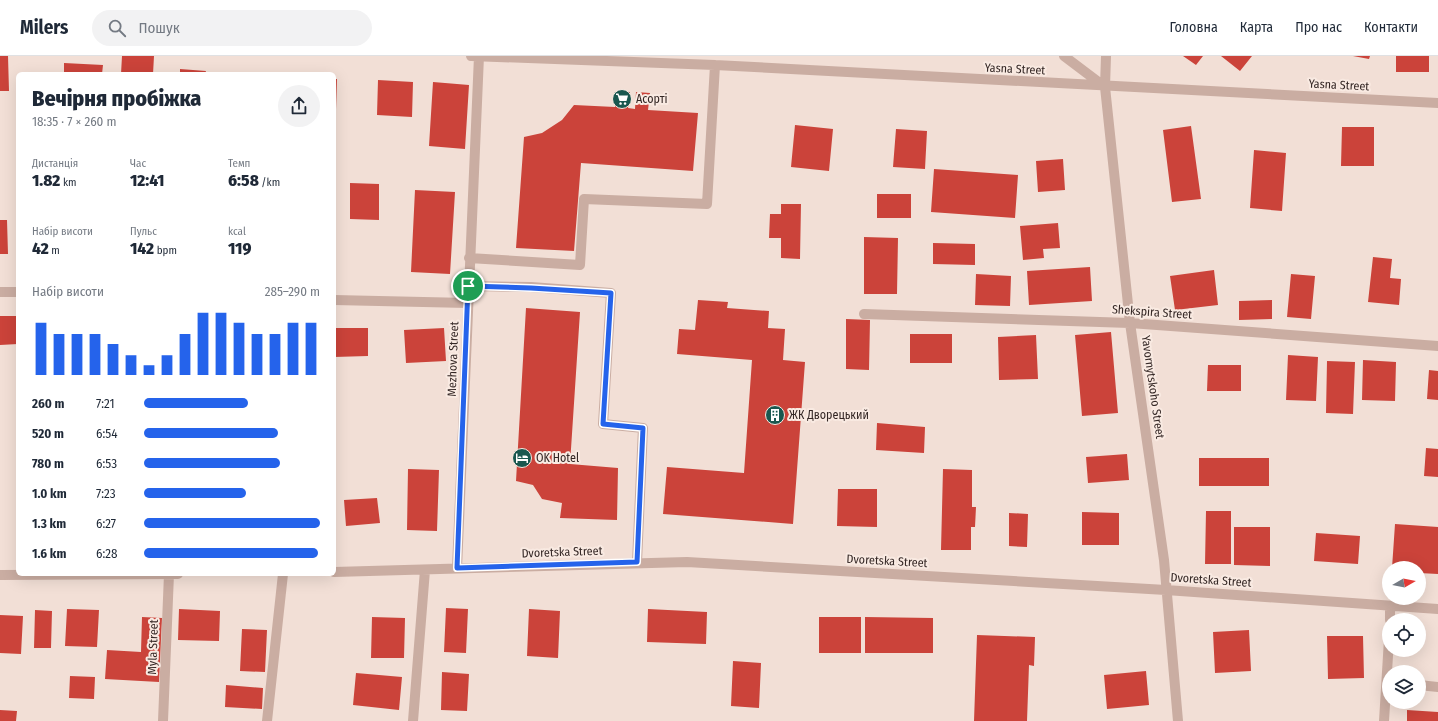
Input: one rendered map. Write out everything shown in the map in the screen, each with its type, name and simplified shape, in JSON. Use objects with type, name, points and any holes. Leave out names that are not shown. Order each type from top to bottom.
[{"type":"street","name":"Yasna Street","points":[[476,56],[715,65],[1105,87],[1438,103]]},
{"type":"street","name":"Mezhova Street","points":[[457,568],[470,258],[476,56]]},
{"type":"street","points":[[1064,56],[1105,87]]},
{"type":"street","name":"Yavornytskoho Street","points":[[1106,56],[1105,87],[1130,323],[1164,560],[1178,721]]},
{"type":"street","points":[[470,258],[580,265],[584,199],[707,204],[715,65]]},
{"type":"street","points":[[468,286],[611,293],[603,424],[643,428],[637,562]]},
{"type":"street","points":[[0,292],[16,292]]},
{"type":"street","points":[[336,300],[468,303]]},
{"type":"street","name":"Shekspira Street","points":[[864,314],[1130,323],[1438,346]]},
{"type":"street","name":"Dvoretska Street","points":[[336,572],[637,562],[688,562],[1166,590],[1390,607],[1438,609]]},
{"type":"street","points":[[414,721],[425,570]]},
{"type":"street","points":[[0,575],[16,575]]},
{"type":"street","name":"Myla Street","points":[[163,721],[169,576]]},
{"type":"street","points":[[267,721],[283,576]]},
{"type":"street","points":[[1390,607],[1390,613]]},
{"type":"street","points":[[1426,686],[1438,687]]},
{"type":"street","points":[[1384,721],[1385,709]]},
{"type":"building","points":[[0,56],[8,56],[9,91],[0,91]]},
{"type":"building","points":[[122,56],[154,56],[153,72],[121,72]]},
{"type":"building","points":[[1183,56],[1203,56],[1196,65]]},
{"type":"building","points":[[1221,56],[1252,56],[1240,71]]},
{"type":"building","points":[[1353,56],[1370,56],[1369,59]]},
{"type":"building","points":[[1396,56],[1429,56],[1429,72],[1396,72]]},
{"type":"building","points":[[64,63],[103,65],[102,72],[64,72]]},
{"type":"building","points":[[180,69],[206,71],[206,72],[180,72]]},
{"type":"building","points":[[336,79],[337,79],[336,109]]},
{"type":"building","points":[[378,80],[413,82],[412,117],[377,115]]},
{"type":"building","points":[[433,82],[469,85],[465,149],[429,146]]},
{"type":"building","points":[[616,91],[630,92],[628,108],[635,109],[636,92],[650,93],[648,110],[698,113],[693,171],[581,163],[574,251],[516,248],[524,137],[542,133],[562,120],[574,105],[615,107]]},
{"type":"building","points":[[795,125],[833,129],[829,171],[791,167]]},
{"type":"building","points":[[1191,126],[1201,199],[1172,202],[1163,130]]},
{"type":"building","points":[[1342,127],[1374,127],[1374,166],[1341,166]]},
{"type":"building","points":[[896,129],[927,131],[925,169],[893,167]]},
{"type":"building","points":[[1254,150],[1286,153],[1282,211],[1250,208]]},
{"type":"building","points":[[1063,159],[1065,190],[1038,192],[1036,161]]},
{"type":"building","points":[[934,169],[1018,175],[1015,218],[931,212]]},
{"type":"building","points":[[350,183],[379,184],[379,220],[350,219]]},
{"type":"building","points":[[415,190],[455,192],[450,274],[411,272]]},
{"type":"building","points":[[877,194],[911,194],[911,218],[877,218]]},
{"type":"building","points":[[781,204],[801,204],[800,259],[781,258],[781,238],[769,238],[770,214],[781,214]]},
{"type":"building","points":[[0,220],[7,220],[8,254],[0,254]]},
{"type":"building","points":[[1058,223],[1060,248],[1043,249],[1044,258],[1023,260],[1020,226]]},
{"type":"building","points":[[864,237],[898,238],[897,294],[864,294]]},
{"type":"building","points":[[933,243],[975,244],[975,265],[933,264]]},
{"type":"building","points":[[1373,257],[1392,259],[1390,278],[1401,279],[1399,305],[1368,302]]},
{"type":"building","points":[[1090,267],[1092,301],[1029,305],[1027,271]]},
{"type":"building","points":[[1214,270],[1218,305],[1175,310],[1170,276]]},
{"type":"building","points":[[976,274],[1011,276],[1010,306],[975,305]]},
{"type":"building","points":[[1291,274],[1315,276],[1311,319],[1287,317]]},
{"type":"building","name":"ЖК Дворецький","points":[[698,300],[728,302],[727,308],[769,311],[768,328],[785,329],[783,360],[805,362],[793,524],[663,514],[667,467],[744,473],[752,360],[677,354],[679,329],[695,330]]},
{"type":"building","points":[[1272,300],[1272,319],[1239,320],[1239,301]]},
{"type":"building","points":[[526,308],[580,312],[570,464],[618,468],[617,520],[560,518],[562,503],[542,499],[533,485],[516,481]]},
{"type":"building","points":[[0,316],[16,316],[16,344],[0,345]]},
{"type":"building","points":[[846,319],[870,320],[869,370],[846,369]]},
{"type":"building","points":[[336,328],[368,328],[368,356],[336,357]]},
{"type":"building","points":[[444,328],[446,361],[406,363],[404,330]]},
{"type":"building","points":[[1111,332],[1118,413],[1082,416],[1075,335]]},
{"type":"building","points":[[910,334],[952,334],[952,363],[910,363]]},
{"type":"building","points":[[1036,335],[1038,379],[999,380],[998,337]]},
{"type":"building","points":[[1288,355],[1318,357],[1316,401],[1286,400]]},
{"type":"building","points":[[1363,360],[1396,362],[1395,401],[1362,400]]},
{"type":"building","points":[[1327,361],[1355,362],[1353,414],[1326,413]]},
{"type":"building","points":[[1208,365],[1241,365],[1241,391],[1207,391]]},
{"type":"building","points":[[1429,370],[1438,371],[1438,400],[1427,399]]},
{"type":"building","points":[[877,423],[925,427],[924,453],[876,450]]},
{"type":"building","points":[[1426,448],[1438,449],[1438,477],[1424,476]]},
{"type":"building","points":[[1127,454],[1129,480],[1088,483],[1086,457]]},
{"type":"building","points":[[1199,458],[1269,458],[1269,486],[1199,486]]},
{"type":"building","points":[[408,469],[439,470],[437,531],[407,530]]},
{"type":"building","points":[[943,469],[972,470],[972,507],[976,507],[975,527],[971,527],[971,550],[941,550]]},
{"type":"building","points":[[838,489],[877,489],[877,527],[837,526]]},
{"type":"building","points":[[377,498],[380,523],[346,526],[344,500]]},
{"type":"building","points":[[1206,511],[1231,511],[1231,564],[1205,564]]},
{"type":"building","points":[[1082,512],[1119,513],[1119,545],[1082,545]]},
{"type":"building","points":[[1009,513],[1028,514],[1027,547],[1009,546]]},
{"type":"building","points":[[1395,524],[1438,527],[1438,574],[1426,573],[1426,561],[1392,561]]},
{"type":"building","points":[[1234,527],[1270,527],[1270,566],[1234,565]]},
{"type":"building","points":[[1316,533],[1360,536],[1358,564],[1314,561]]},
{"type":"building","points":[[446,608],[468,609],[466,653],[444,652]]},
{"type":"building","points":[[67,609],[99,610],[97,647],[65,646]]},
{"type":"building","points":[[179,609],[220,611],[219,641],[178,640]]},
{"type":"building","points":[[529,609],[560,611],[558,658],[527,656]]},
{"type":"building","points":[[648,609],[707,612],[706,644],[647,642]]},
{"type":"building","points":[[35,610],[52,611],[51,648],[34,648]]},
{"type":"building","points":[[0,615],[23,616],[21,654],[0,653]]},
{"type":"building","points":[[142,617],[162,618],[159,682],[105,679],[107,650],[141,652]]},
{"type":"building","points":[[372,617],[405,618],[404,658],[371,658]]},
{"type":"building","points":[[819,617],[861,617],[861,653],[819,653]]},
{"type":"building","points":[[865,617],[933,618],[933,653],[865,653]]},
{"type":"building","points":[[242,629],[267,630],[265,672],[240,671]]},
{"type":"building","points":[[1249,630],[1251,671],[1215,673],[1213,632]]},
{"type":"building","points":[[977,635],[1035,637],[1034,666],[1029,665],[1027,721],[974,721]]},
{"type":"building","points":[[1327,636],[1363,636],[1364,678],[1328,679]]},
{"type":"building","points":[[733,661],[761,663],[759,708],[731,706]]},
{"type":"building","points":[[1146,671],[1149,705],[1107,709],[1104,675]]},
{"type":"building","points":[[442,672],[469,674],[467,711],[441,710]]},
{"type":"building","points":[[356,673],[402,677],[399,710],[353,705]]},
{"type":"building","points":[[70,676],[95,677],[94,699],[69,698]]},
{"type":"building","points":[[226,685],[263,688],[262,709],[225,707]]},
{"type":"building","points":[[0,710],[17,711],[16,721],[0,721]]},
{"type":"building","points":[[1407,710],[1438,712],[1438,721],[1407,721]]},
{"type":"place","name":"Асорті","points":[[622,99]]},
{"type":"place","name":"ЖК Дворецький","points":[[775,415]]},
{"type":"place","name":"OK Hotel","points":[[522,458]]},
{"type":"route","points":[[468,286],[611,293],[603,424],[643,428],[637,562],[457,568],[468,286]]}]
